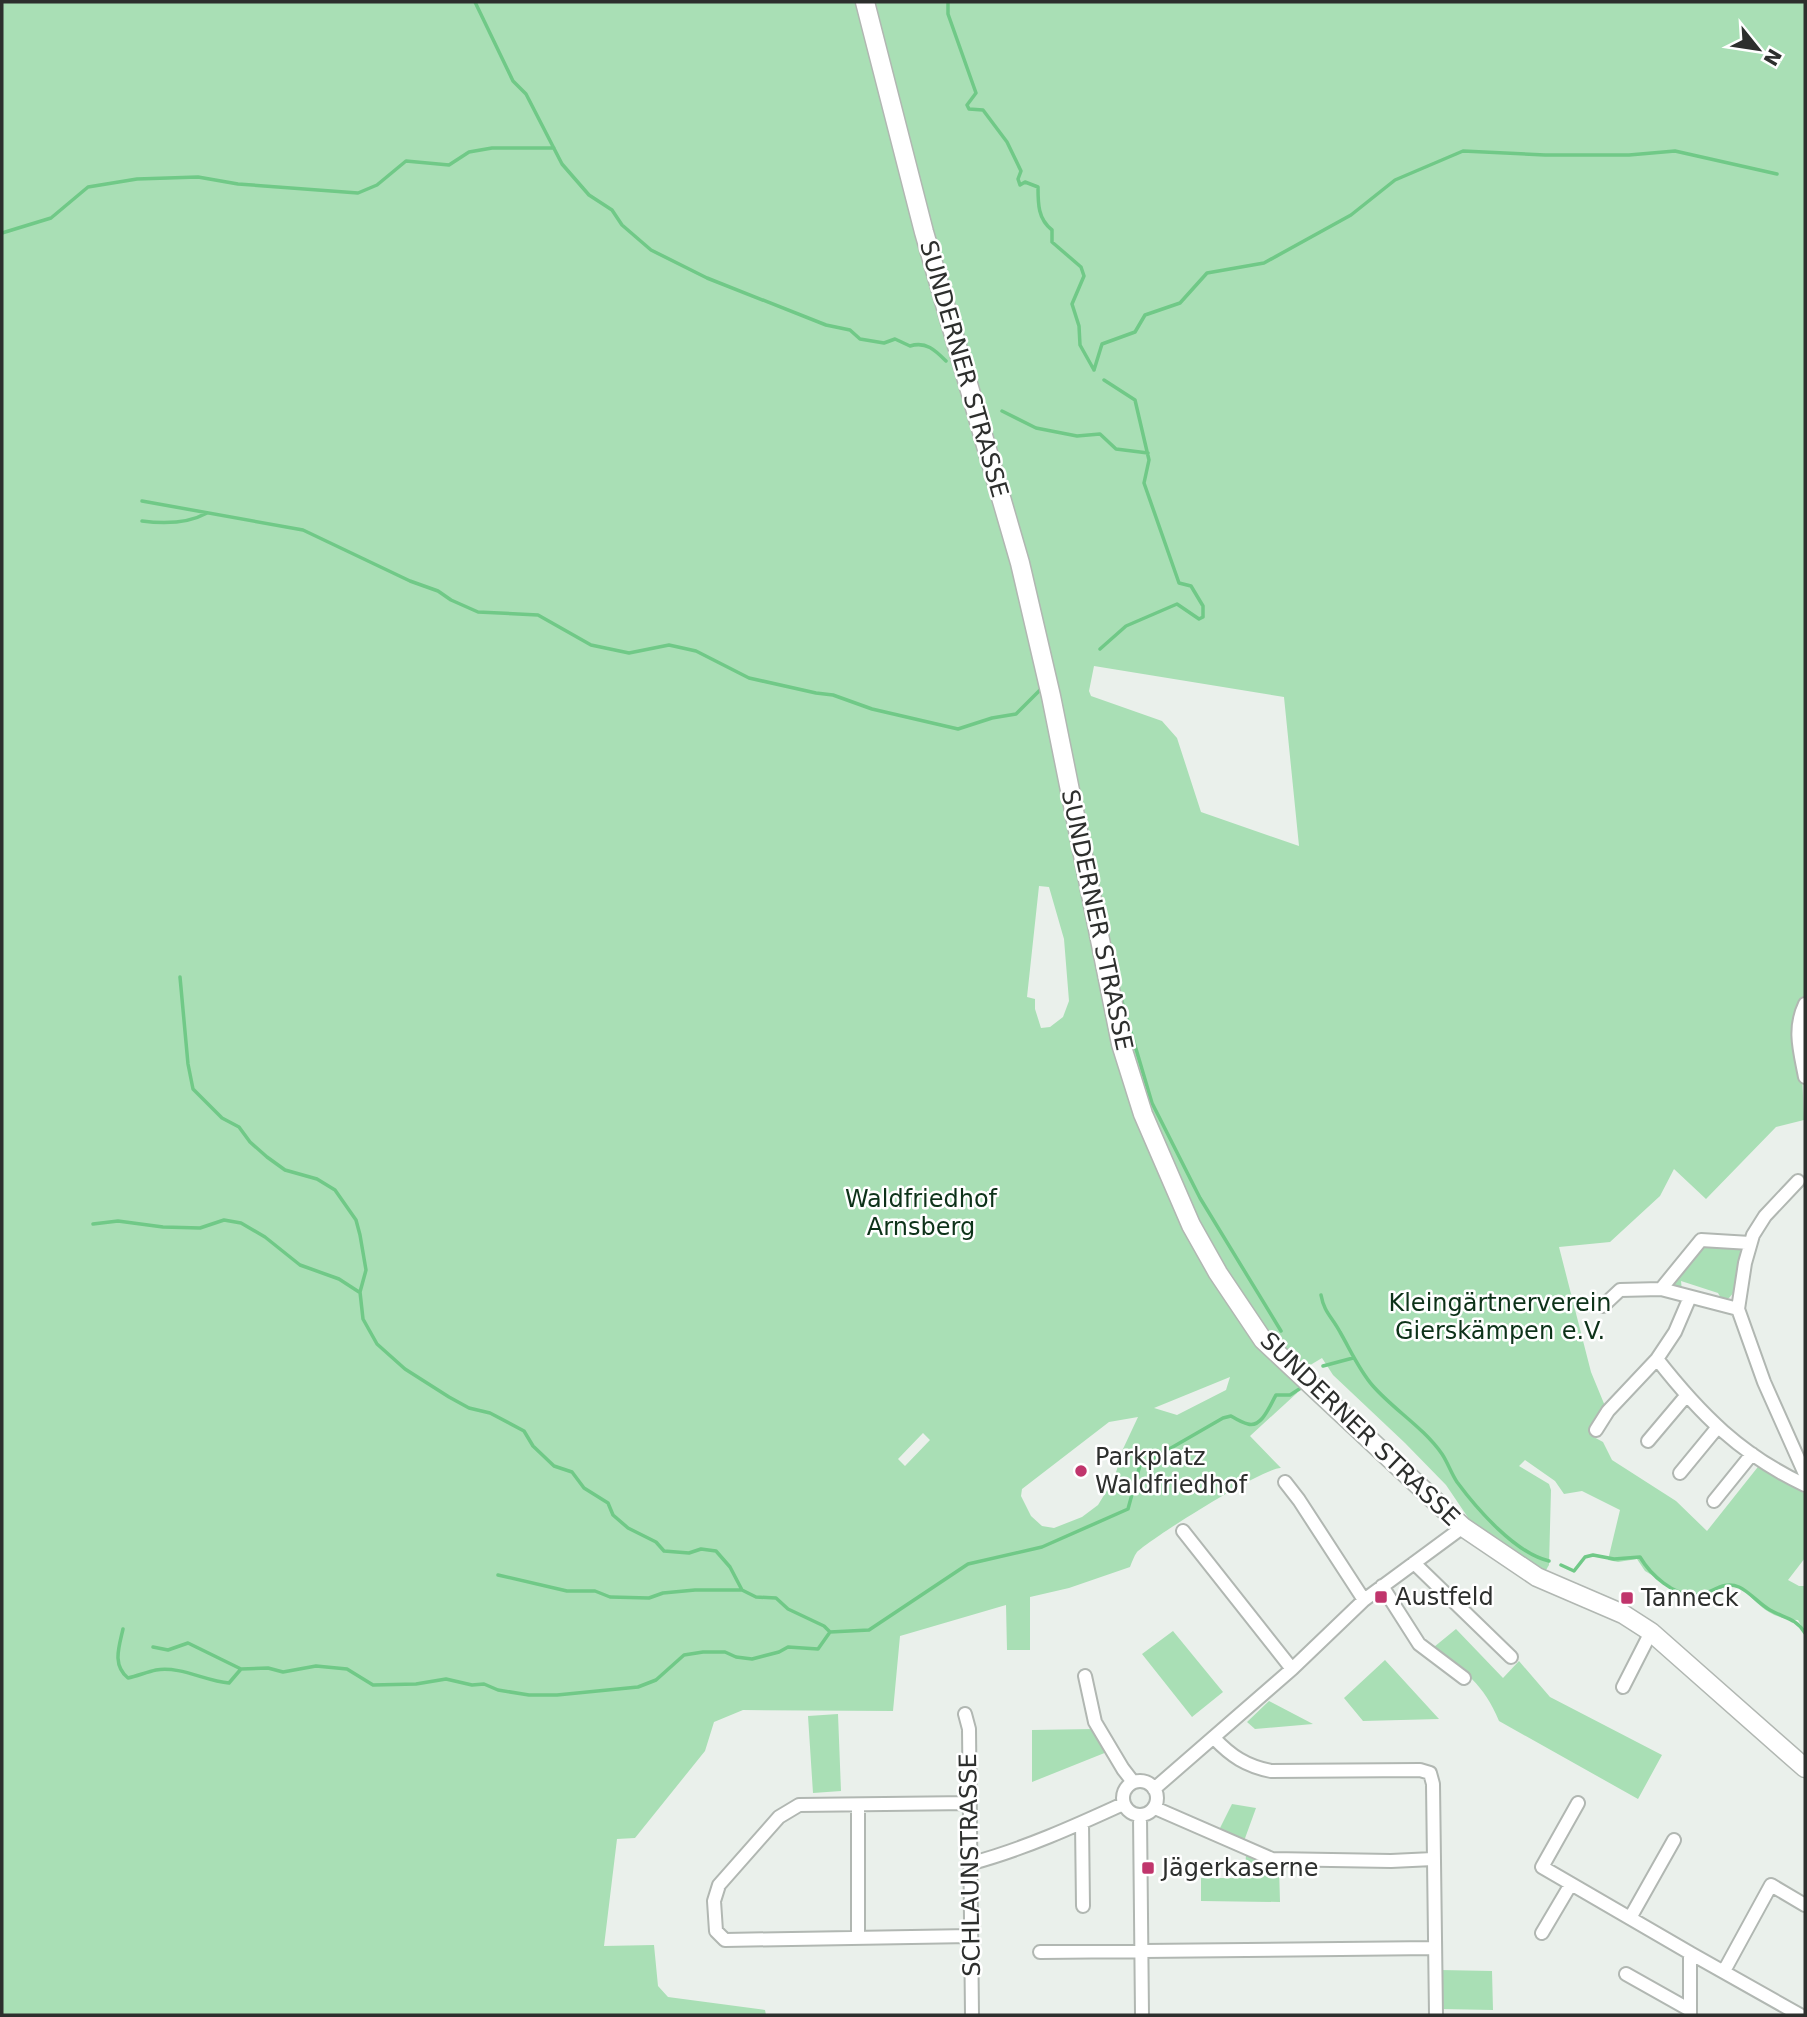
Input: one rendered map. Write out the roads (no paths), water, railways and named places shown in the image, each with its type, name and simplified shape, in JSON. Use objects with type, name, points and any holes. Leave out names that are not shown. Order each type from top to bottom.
[{"type":"main road","name":"SUNDERNER STRASSE","points":[[865,2],[924,232],[1020,563],[1049,687],[1112,1006],[1143,1114],[1191,1224],[1218,1273],[1264,1340],[1463,1527],[1537,1577],[1623,1614],[1651,1632],[1805,1768]]},
{"type":"street","points":[[1805,1004],[1797,1030],[1805,1077]]},
{"type":"street","points":[[1798,1181],[1765,1216],[1750,1243],[1738,1309],[1764,1382],[1805,1474]]},
{"type":"street","points":[[1661,1289],[1701,1240],[1750,1243]]},
{"type":"street","points":[[1603,1306],[1620,1290],[1661,1289],[1738,1309]]},
{"type":"street","points":[[1596,1430],[1608,1411],[1657,1359],[1675,1332],[1690,1297]]},
{"type":"street","points":[[1657,1359],[1686,1396],[1717,1428],[1752,1454],[1805,1485]]},
{"type":"street","points":[[1648,1441],[1686,1396]]},
{"type":"street","points":[[1680,1473],[1717,1428]]},
{"type":"street","points":[[1714,1501],[1752,1454]]},
{"type":"street","points":[[1285,1482],[1364,1600]]},
{"type":"street","points":[[1154,1789],[1292,1669],[1364,1600],[1463,1527]]},
{"type":"street","points":[[1183,1531],[1292,1669]]},
{"type":"street","points":[[1414,1563],[1511,1657]]},
{"type":"street","points":[[1382,1586],[1419,1644],[1464,1678]]},
{"type":"street","points":[[1623,1687],[1651,1632]]},
{"type":"street","points":[[1085,1676],[1095,1722],[1133,1782]]},
{"type":"street","name":"SCHLAUNSTRASSE","points":[[965,1714],[969,1730],[972,2015]]},
{"type":"street","points":[[1214,1738],[1240,1761],[1271,1771],[1426,1770],[1432,1777],[1436,2015]]},
{"type":"street","points":[[1133,1782],[1145,1782],[1154,1789],[1157,1796],[1155,1808],[1147,1814],[1132,1814],[1124,1804],[1123,1794],[1133,1782]]},
{"type":"street","points":[[970,1803],[805,1804],[785,1811],[722,1880],[714,1901],[716,1931],[725,1940],[971,1936]]},
{"type":"street","points":[[1578,1803],[1542,1867],[1800,2015]]},
{"type":"street","points":[[858,1804],[858,1937]]},
{"type":"street","points":[[972,1863],[1082,1824],[1124,1804]]},
{"type":"street","points":[[1155,1808],[1272,1859],[1433,1859]]},
{"type":"street","points":[[1140,1816],[1142,2015]]},
{"type":"street","points":[[1082,1824],[1083,1906]]},
{"type":"street","points":[[1630,1918],[1674,1840]]},
{"type":"street","points":[[1542,1933],[1571,1884]]},
{"type":"street","points":[[1724,1972],[1771,1885],[1805,1905]]},
{"type":"street","points":[[1040,1952],[1434,1948]]},
{"type":"street","points":[[1690,1953],[1690,2013]]},
{"type":"street","points":[[1626,1974],[1690,2013]]},
{"type":"waterway","points":[[475,2],[513,81],[526,94],[562,164],[589,195],[612,210],[622,225],[651,250],[707,278],[826,325],[850,330],[860,339],[884,343],[895,339],[910,346],[926,346],[946,361]]},
{"type":"waterway","points":[[948,2],[948,14],[976,93],[967,105],[969,109],[983,110],[1007,142],[1021,171],[1018,179],[1020,185],[1025,182],[1038,187],[1040,211],[1052,230],[1052,242],[1081,267],[1084,276],[1072,304],[1079,326],[1080,345],[1094,370]]},
{"type":"waterway","points":[[2,233],[51,218],[88,187],[137,179],[198,177],[238,184],[358,193],[377,185],[406,161],[449,165],[469,152],[492,148],[554,148]]},
{"type":"waterway","points":[[1094,370],[1102,344],[1135,332],[1145,315],[1180,303],[1207,273],[1264,263],[1351,215],[1395,180],[1463,151],[1545,155],[1629,155],[1675,151],[1777,174]]},
{"type":"waterway","points":[[1100,649],[1126,626],[1177,604],[1199,619],[1203,617],[1203,606],[1191,586],[1179,583],[1144,483],[1149,460],[1135,400],[1104,380]]},
{"type":"waterway","points":[[1002,411],[1036,428],[1077,436],[1100,434],[1116,449],[1148,453]]},
{"type":"waterway","points":[[142,501],[303,530],[478,612],[538,615],[591,645],[629,653],[669,645],[696,651],[749,678],[833,695],[872,709],[958,729],[992,718],[1016,714],[1040,690]]},
{"type":"waterway","points":[[142,521],[175,522],[207,513]]},
{"type":"waterway","points":[[180,977],[193,1089],[222,1118],[239,1127],[250,1142],[285,1170],[317,1179],[335,1190],[356,1220],[366,1270],[360,1292],[363,1319],[377,1344],[405,1369],[449,1397],[469,1408],[490,1413],[524,1431],[533,1446],[554,1466],[572,1472],[584,1488],[608,1503],[613,1515],[628,1528],[656,1542],[664,1551],[716,1551],[730,1567],[742,1590],[756,1597],[776,1598],[788,1609],[824,1626],[830,1632],[869,1630],[968,1564],[1042,1547],[1128,1509],[1140,1465],[1144,1464]]},
{"type":"waterway","points":[[1118,988],[1152,1103],[1200,1198],[1281,1331]]},
{"type":"waterway","points":[[93,1224],[118,1221],[163,1227],[200,1228],[224,1220],[241,1223],[265,1237],[300,1265],[339,1279],[359,1292]]},
{"type":"waterway","points":[[1321,1295],[1326,1310],[1373,1386],[1434,1444],[1457,1482],[1498,1529],[1523,1549],[1549,1561]]},
{"type":"waterway","points":[[1323,1366],[1353,1358]]},
{"type":"waterway","points":[[1145,1463],[1223,1418],[1231,1416],[1246,1423],[1257,1423],[1265,1415],[1276,1395],[1290,1395],[1304,1386]]},
{"type":"waterway","points":[[1561,1565],[1574,1571],[1585,1557],[1593,1555],[1614,1559],[1640,1557],[1656,1577],[1671,1588],[1688,1595],[1697,1595],[1727,1585],[1739,1587],[1775,1613],[1794,1621],[1805,1633]]},
{"type":"waterway","points":[[498,1575],[567,1591],[595,1591],[610,1597],[649,1598],[663,1593],[695,1590],[742,1590]]},
{"type":"waterway","points":[[123,1629],[118,1662],[128,1678],[165,1669],[229,1683],[241,1669]]},
{"type":"waterway","points":[[153,1647],[168,1650],[188,1643],[241,1669],[268,1668],[283,1672],[316,1666],[347,1669],[373,1685],[416,1684],[446,1679],[472,1685],[484,1684],[498,1690],[529,1695],[557,1695],[638,1687],[656,1680],[684,1655],[725,1652],[752,1659],[788,1647],[818,1649],[830,1632]]},
{"type":"place","name":"Parkplatz Waldfriedhof","points":[[1081,1471]]},
{"type":"place","name":"Austfeld","points":[[1381,1597]]},
{"type":"place","name":"Tanneck","points":[[1627,1598]]},
{"type":"place","name":"Jägerkaserne","points":[[1148,1868]]},
{"type":"park label","name":"Waldfriedhof Arnsberg","points":[[921,1213]]},
{"type":"park label","name":"Kleingärtnerverein Gierskämpen e.V.","points":[[1500,1317]]}]
